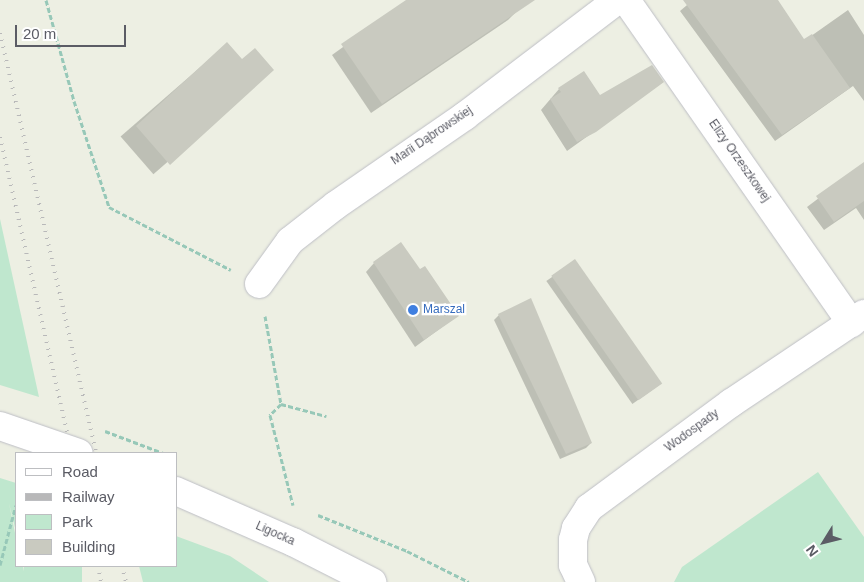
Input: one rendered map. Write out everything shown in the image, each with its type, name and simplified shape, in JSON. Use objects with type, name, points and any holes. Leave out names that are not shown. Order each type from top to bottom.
[{"type":"street","name":"Marii Dąbrowskiej","points":[[259,284],[290,241],[384,168],[465,116],[617,0]]},
{"type":"street","name":"Elizy Orzeszkowej","points":[[626,0],[858,318]]},
{"type":"street","name":"Wodospady","points":[[581,582],[573,565],[573,540],[576,528],[589,508],[730,403],[858,318]]},
{"type":"street","points":[[0,426],[76,452]]},
{"type":"street","name":"Ligocka","points":[[178,492],[294,542],[372,582]]},
{"type":"path","points":[[46,0],[74,101],[109,207],[259,284],[281,404]]},
{"type":"path","points":[[281,404],[326,416]]},
{"type":"path","points":[[281,404],[270,415],[293,504]]},
{"type":"path","points":[[287,504],[293,504],[302,508]]},
{"type":"path","points":[[0,565],[15,509]]},
{"type":"path","points":[[310,512],[407,551],[469,582]]},
{"type":"green space","points":[[0,219],[39,397],[0,385]]},
{"type":"green space","points":[[818,472],[864,537],[864,582],[674,582],[682,567]]},
{"type":"green space","points":[[0,478],[15,483],[15,528],[9,503],[15,533],[15,567],[23,567],[26,582],[0,582]]},
{"type":"green space","points":[[178,537],[230,556],[269,582],[143,582],[139,567],[178,567]]},
{"type":"green space","points":[[24,567],[82,567],[82,582],[24,582]]},
{"type":"building","points":[[406,0],[535,0],[382,104],[341,44]]},
{"type":"building","points":[[683,0],[778,0],[804,39],[812,34],[850,88],[782,135]]},
{"type":"building","points":[[227,42],[242,59],[255,48],[274,70],[170,165],[136,126]]},
{"type":"building","points":[[652,65],[664,82],[596,132],[577,142],[550,99],[561,92],[558,88],[584,71],[600,95]]},
{"type":"building","points":[[864,162],[864,201],[834,222],[816,196]]},
{"type":"building","points":[[401,242],[420,269],[425,266],[459,316],[424,340],[373,262]]},
{"type":"building","points":[[575,259],[662,384],[638,400],[551,276]]},
{"type":"building","points":[[531,298],[592,443],[566,454],[498,314]]},
{"type":"railway","points":[[0,33],[96,452]]},
{"type":"railway","points":[[0,137],[72,452]]},
{"type":"railway","points":[[98,567],[101,582]]},
{"type":"railway","points":[[122,567],[126,582]]},
{"type":"place","name":"Marszal","points":[[413,310]]}]
